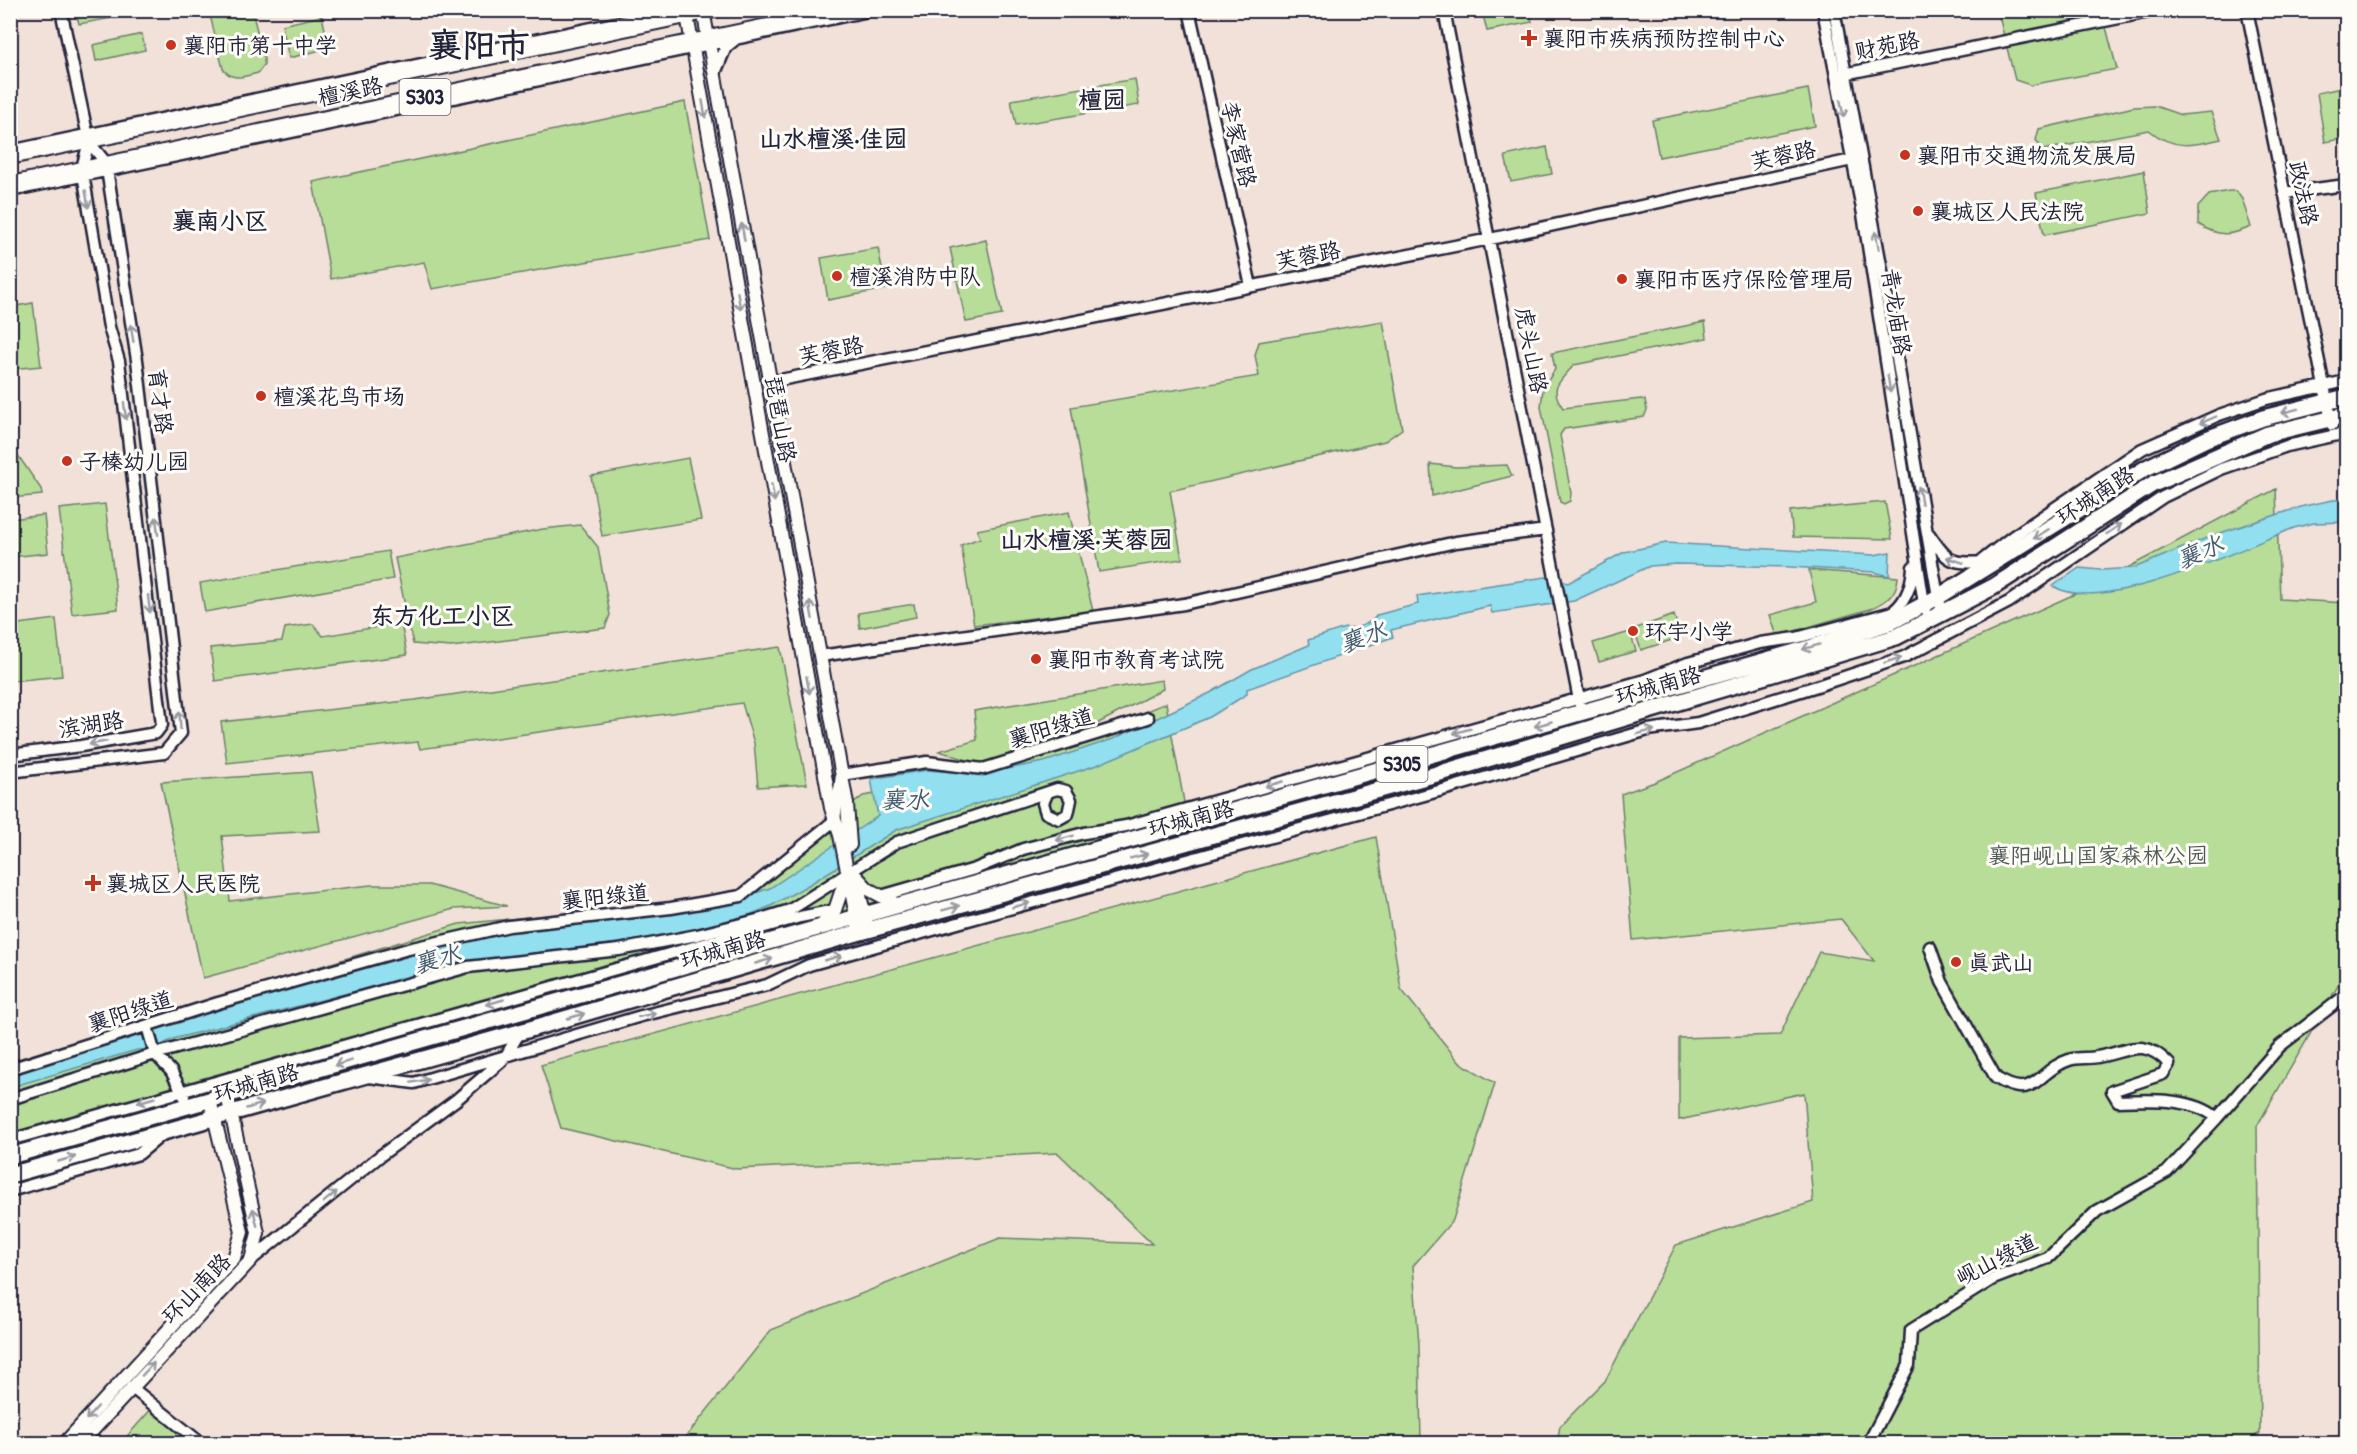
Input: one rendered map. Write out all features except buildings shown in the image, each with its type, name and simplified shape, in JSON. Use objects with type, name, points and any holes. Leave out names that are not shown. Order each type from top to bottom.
[{"type":"highway","name":"环城南路","points":[[10,1156],[420,1042],[898,905],[1580,706],[1891,622],[1996,562],[2146,468],[2206,439],[2263,418],[2346,397]]},
{"type":"highway","name":"环城南路","points":[[10,1175],[1586,730],[1896,637],[1994,586],[2153,484],[2268,434],[2346,415]]},
{"type":"main road","name":"檀溪路","points":[[10,158],[88,138],[684,13],[720,10]]},
{"type":"main road","name":"檀溪路","points":[[10,183],[107,167],[708,41],[839,10]]},
{"type":"main road","name":"琵琶山路","points":[[703,12],[847,804],[844,834]]},
{"type":"main road","name":"琵琶山路","points":[[684,13],[698,76],[835,820],[844,834]]},
{"type":"main road","points":[[844,834],[864,932]]},
{"type":"main road","points":[[850,872],[859,881],[898,905]]},
{"type":"main road","points":[[821,926],[835,910],[850,872]]},
{"type":"main road","name":"环山南路","points":[[80,1443],[251,1260],[258,1233],[227,1095]]},
{"type":"main road","name":"环山南路","points":[[64,1443],[234,1258],[242,1232],[210,1100]]},
{"type":"street","name":"育才路","points":[[61,10],[88,138],[107,167],[137,360],[180,711],[181,733],[176,742],[164,753],[146,756]]},
{"type":"street","points":[[708,41],[737,38],[873,10]]},
{"type":"street","name":"李家营路","points":[[1190,10],[1251,286]]},
{"type":"street","name":"虎头山路","points":[[1444,10],[1590,748]]},
{"type":"street","name":"青龙庙路","points":[[1823,10],[1841,75],[1943,614]]},
{"type":"street","name":"青龙庙路","points":[[1834,10],[1852,160],[1923,604],[1928,621]]},
{"type":"street","name":"财苑路","points":[[1841,75],[2159,10]]},
{"type":"street","name":"政法路","points":[[2247,10],[2334,435]]},
{"type":"street","points":[[10,151],[88,138],[664,12],[684,13]]},
{"type":"street","points":[[714,76],[719,58],[726,47],[737,38]]},
{"type":"street","points":[[107,167],[515,87],[672,51],[692,44]]},
{"type":"street","points":[[672,51],[686,56],[698,76]]},
{"type":"street","name":"育才路","points":[[88,138],[82,172],[109,327],[119,361],[163,714]]},
{"type":"street","name":"芙蓉路","points":[[770,382],[1490,239],[1852,160]]},
{"type":"street","points":[[10,191],[82,172]]},
{"type":"street","points":[[2284,193],[2346,185]]},
{"type":"street","points":[[1980,562],[2012,537],[2142,449],[2219,415],[2266,399],[2324,384],[2346,381]]},
{"type":"street","points":[[362,1076],[414,1083],[504,1059],[641,1016],[767,985],[809,965],[869,948],[1648,730],[1698,723],[1904,657],[2009,602],[2163,497],[2248,458],[2346,433]]},
{"type":"street","points":[[820,656],[1184,604],[1456,542],[1546,530]]},
{"type":"street","points":[[1926,531],[1947,559],[1960,563],[1996,562]]},
{"type":"street","points":[[1865,630],[1893,612],[1905,598],[1912,581],[1914,549]]},
{"type":"street","points":[[881,896],[975,869],[1023,849],[1084,832],[1126,826],[1580,706],[1688,663],[1760,643],[1796,638],[1893,612]]},
{"type":"street","name":"滨湖路","points":[[10,755],[156,733],[162,724],[163,714]]},
{"type":"street","name":"襄阳绿道","points":[[841,775],[927,762],[983,769],[1148,718]]},
{"type":"street","name":"滨湖路","points":[[10,772],[146,756]]},
{"type":"street","points":[[835,820],[841,775]]},
{"type":"street","points":[[10,1099],[156,1054],[468,967],[619,950],[697,935],[761,919],[790,910],[897,842],[937,827],[1061,789],[1069,795],[1072,805],[1064,817],[1054,818],[1046,813],[1042,803],[1047,794]]},
{"type":"street","name":"襄阳绿道","points":[[10,1069],[408,949],[509,926],[671,908],[741,896],[835,820]]},
{"type":"street","points":[[10,1140],[800,917],[835,910]]},
{"type":"street","points":[[864,932],[869,948]]},
{"type":"street","points":[[1930,947],[1942,982],[1996,1078],[2011,1087],[2030,1087],[2068,1060],[2098,1057],[2138,1047],[2151,1049],[2169,1064],[2163,1074],[2112,1091],[2118,1101],[2168,1101],[2207,1108],[2217,1118],[2280,1046],[2346,995]]},
{"type":"street","points":[[147,1026],[156,1054],[171,1071],[189,1105]]},
{"type":"street","points":[[251,1260],[381,1156],[456,1100],[504,1059],[520,1032]]},
{"type":"street","name":"岘山绿道","points":[[1868,1443],[1909,1365],[1911,1330],[1993,1279],[2048,1258],[2097,1211],[2167,1172],[2217,1118]]},
{"type":"street","points":[[10,1191],[139,1154],[168,1130]]},
{"type":"street","points":[[130,1388],[202,1443]]},
{"type":"green space","points":[[80,10],[150,11],[79,24],[77,16]]},
{"type":"green space","points":[[2025,10],[2102,12],[2117,69],[2030,85],[2015,80],[1999,16]]},
{"type":"green space","points":[[209,11],[252,11],[264,58],[264,65],[258,73],[235,77],[223,69]]},
{"type":"green space","points":[[1482,11],[1530,11],[1532,22],[1487,31]]},
{"type":"green space","points":[[322,16],[329,48],[289,58],[282,25]]},
{"type":"green space","points":[[142,34],[145,50],[96,61],[93,45]]},
{"type":"green space","points":[[1135,79],[1139,105],[1016,125],[1011,100]]},
{"type":"green space","points":[[2346,87],[2346,138],[2325,142],[2317,93]]},
{"type":"green space","points":[[1808,89],[1815,126],[1659,157],[1652,120]]},
{"type":"green space","points":[[685,102],[710,240],[432,289],[424,262],[331,279],[313,182]]},
{"type":"green space","points":[[2155,106],[2181,115],[2211,112],[2221,139],[2184,145],[2166,141],[2149,130],[2043,150],[2036,140],[2039,129],[2134,107]]},
{"type":"green space","points":[[1547,147],[1552,174],[1511,182],[1505,156]]},
{"type":"green space","points":[[2144,171],[2150,213],[2044,235],[2036,193]]},
{"type":"green space","points":[[2236,191],[2242,199],[2251,227],[2224,234],[2198,224],[2198,207],[2209,195]]},
{"type":"green space","points":[[986,240],[1002,315],[966,322],[950,248]]},
{"type":"green space","points":[[878,248],[886,289],[828,300],[821,258]]},
{"type":"green space","points":[[33,303],[41,366],[11,369],[11,307]]},
{"type":"green space","points":[[1383,321],[1402,429],[1385,441],[1170,491],[1182,559],[1099,572],[1071,407],[1259,376],[1255,355],[1259,342]]},
{"type":"green space","points":[[1705,322],[1707,338],[1574,365],[1560,381],[1556,395],[1563,408],[1641,399],[1645,400],[1647,410],[1644,417],[1564,429],[1560,435],[1571,493],[1570,501],[1564,504],[1560,502],[1541,407],[1543,389],[1555,369],[1552,353]]},
{"type":"green space","points":[[11,448],[41,489],[42,495],[11,498]]},
{"type":"green space","points":[[688,458],[701,520],[602,536],[591,476]]},
{"type":"green space","points":[[1430,464],[1456,467],[1507,465],[1512,476],[1432,496]]},
{"type":"green space","name":"襄阳岘山国家森林公园","points":[[2276,489],[2280,599],[2346,603],[2346,972],[2257,1126],[2260,1433],[2242,1444],[1557,1444],[1560,1426],[1605,1381],[1676,1245],[1813,1202],[1804,1093],[1679,1120],[1679,1038],[1780,1035],[1819,952],[1874,961],[1841,919],[1633,940],[1621,794],[1655,782],[2095,585]]},
{"type":"green space","points":[[1885,502],[1892,539],[1793,537],[1790,511]]},
{"type":"green space","points":[[105,504],[118,609],[72,614],[59,509]]},
{"type":"green space","points":[[1069,512],[1093,611],[974,625],[961,545],[980,538],[977,530]]},
{"type":"green space","points":[[44,515],[48,553],[11,557],[11,519]]},
{"type":"green space","points":[[580,525],[598,547],[610,615],[605,628],[451,647],[413,644],[395,558],[543,529]]},
{"type":"green space","points":[[388,551],[393,579],[205,612],[200,583]]},
{"type":"green space","points":[[1809,570],[1898,577],[1893,593],[1886,601],[1870,609],[1777,636],[1770,615],[1816,602]]},
{"type":"green space","points":[[914,604],[916,617],[860,628],[858,613]]},
{"type":"green space","points":[[1674,615],[1681,637],[1641,650],[1634,629]]},
{"type":"green space","points":[[56,619],[62,676],[11,681],[11,625]]},
{"type":"green space","points":[[401,623],[407,655],[215,681],[210,648],[282,641],[285,628],[313,624],[323,636]]},
{"type":"green space","points":[[1630,632],[1636,651],[1599,662],[1593,643]]},
{"type":"green space","points":[[780,647],[807,784],[758,787],[754,743],[742,703],[420,749],[418,742],[227,763],[221,722],[415,700]]},
{"type":"green space","points":[[1162,680],[1163,689],[1091,727],[980,764],[939,751],[977,740],[974,711]]},
{"type":"green space","points":[[1166,703],[1188,824],[11,1156],[11,1061],[459,924],[741,896],[863,796],[986,775]]},
{"type":"green space","points":[[311,772],[320,831],[222,836],[230,901],[371,885],[429,885],[507,906],[454,909],[203,978],[161,782]]},
{"type":"green space","points":[[1376,837],[1401,989],[1459,1062],[1495,1083],[1453,1220],[1413,1266],[1419,1345],[1421,1443],[681,1443],[771,1330],[1000,1238],[1152,1244],[1058,1153],[737,1169],[561,1128],[541,1065]]},
{"type":"green space","points":[[154,1406],[202,1444],[120,1444]]},
{"type":"water","name":"襄水","points":[[2333,500],[2346,500],[2346,522],[2314,523],[2294,528],[2208,563],[2137,587],[2104,593],[2075,593],[2053,586],[2079,568],[2101,570],[2134,568],[2214,535],[2304,506]]},
{"type":"water","name":"襄水","points":[[1666,543],[1874,555],[1890,552],[1889,576],[1874,572],[1790,567],[1677,564],[1650,566],[1574,601],[1492,613],[1490,606],[1391,630],[1393,637],[1247,689],[1247,694],[1210,717],[1097,765],[896,830],[810,884],[771,906],[740,919],[679,935],[459,964],[173,1039],[154,1049],[137,1050],[11,1087],[11,1069],[458,942],[510,930],[741,898],[770,888],[878,816],[871,779],[927,770],[980,774],[1044,762],[1113,739],[1210,693],[1252,669],[1309,645],[1308,640],[1345,628],[1362,626],[1377,615],[1418,604],[1417,596],[1546,577],[1568,583],[1624,552]]},
{"type":"place","name":"襄阳市疾病预防控制中心","points":[[1529,38]]},
{"type":"place","name":"襄阳市第十中学","points":[[171,45]]},
{"type":"place","name":"襄阳市交通物流发展局","points":[[1905,155]]},
{"type":"place","name":"襄城区人民法院","points":[[1918,211]]},
{"type":"place","name":"檀溪消防中队","points":[[837,276]]},
{"type":"place","name":"襄阳市医疗保险管理局","points":[[1622,279]]},
{"type":"place","name":"檀溪花鸟市场","points":[[261,396]]},
{"type":"place","name":"子榛幼儿园","points":[[67,461]]},
{"type":"place","name":"环宇小学","points":[[1633,631]]},
{"type":"place","name":"襄阳市教育考试院","points":[[1036,659]]},
{"type":"place","name":"襄城区人民医院","points":[[93,883]]},
{"type":"place","name":"真武山","points":[[1956,962]]},
{"type":"district","name":"襄阳市","points":[[479,45]]},
{"type":"district","name":"檀园","points":[[1102,100]]},
{"type":"district","name":"山水檀溪·佳园","points":[[833,139]]},
{"type":"district","name":"襄南小区","points":[[220,221]]},
{"type":"district","name":"山水檀溪·芙蓉园","points":[[1086,540]]},
{"type":"district","name":"东方化工小区","points":[[442,616]]}]
